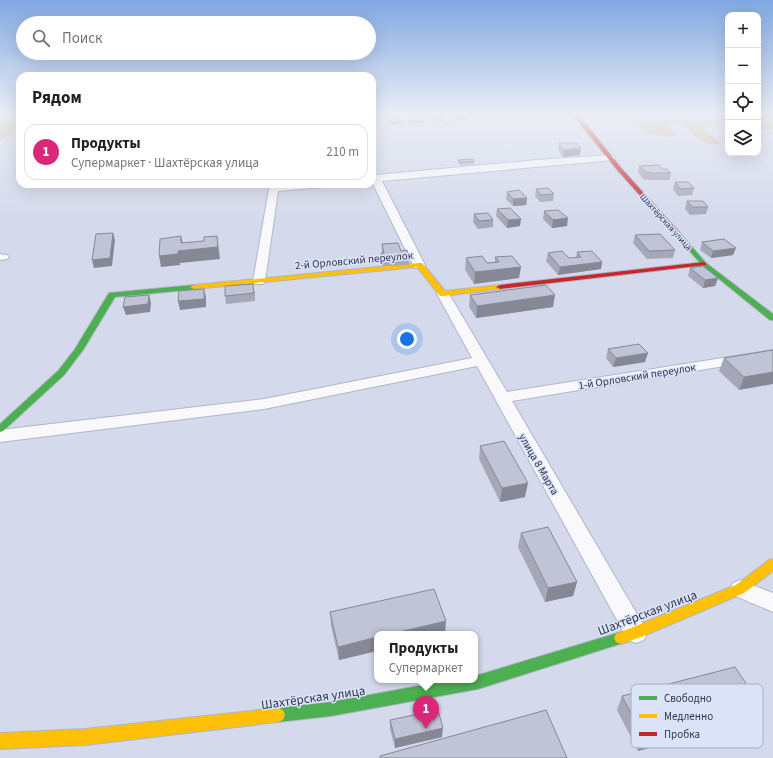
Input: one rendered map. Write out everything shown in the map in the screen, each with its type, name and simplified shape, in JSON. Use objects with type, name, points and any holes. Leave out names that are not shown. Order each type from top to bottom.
[{"type":"street","name":"Шахтёрская улица","points":[[604,149],[658,214],[704,264],[773,318]]},
{"type":"street","points":[[376,179],[537,163],[611,158]]},
{"type":"street","points":[[376,183],[419,265]]},
{"type":"street","points":[[259,281],[274,189],[284,188]]},
{"type":"street","points":[[443,294],[704,264]]},
{"type":"street","name":"2-й Орловский переулок","points":[[0,429],[65,367],[79,350],[112,295],[419,265],[443,294]]},
{"type":"street","name":"улица 8 Марта","points":[[443,294],[636,633]]},
{"type":"street","name":"1-й Орловский переулок","points":[[501,398],[773,354]]},
{"type":"street","points":[[0,436],[264,404],[481,361]]},
{"type":"street","name":"Шахтёрская улица","points":[[478,682],[636,633],[740,589],[773,564]]},
{"type":"street","points":[[740,589],[773,603]]},
{"type":"street","name":"Шахтёрская улица","points":[[0,741],[85,737],[331,709],[473,683]]},
{"type":"building","points":[[473,159],[474,161],[460,162],[458,160]]},
{"type":"building","points":[[659,165],[662,169],[667,169],[671,173],[645,172],[639,166]]},
{"type":"building","points":[[675,182],[688,182],[694,188],[680,189]]},
{"type":"building","points":[[548,188],[554,194],[541,195],[536,189]]},
{"type":"building","points":[[519,190],[527,198],[513,199],[507,192]]},
{"type":"building","points":[[687,201],[703,201],[708,207],[692,207]]},
{"type":"building","points":[[510,208],[521,219],[508,220],[497,209]]},
{"type":"building","points":[[558,210],[568,218],[553,220],[544,211]]},
{"type":"building","points":[[488,213],[493,220],[479,221],[474,214]]},
{"type":"building","points":[[113,233],[110,258],[92,260],[96,234]]},
{"type":"building","points":[[660,234],[675,250],[649,251],[635,235]]},
{"type":"building","points":[[181,236],[181,243],[204,241],[204,237],[217,236],[218,247],[178,251],[178,254],[159,256],[160,239]]},
{"type":"building","points":[[724,239],[736,248],[713,251],[702,242]]},
{"type":"building","points":[[398,243],[401,251],[407,250],[409,257],[382,258],[381,253],[384,253],[382,244]]},
{"type":"building","points":[[562,251],[569,258],[581,257],[577,252],[592,251],[602,262],[560,267],[548,253]]},
{"type":"building","points":[[482,256],[487,263],[499,262],[495,257],[512,256],[521,267],[475,272],[466,258]]},
{"type":"building","points":[[703,266],[718,278],[705,280],[690,268]]},
{"type":"building","points":[[253,284],[254,293],[225,296],[225,286]]},
{"type":"building","points":[[546,285],[555,295],[477,306],[470,295]]},
{"type":"building","points":[[204,289],[204,299],[178,301],[179,291]]},
{"type":"building","points":[[149,295],[148,304],[123,307],[125,297]]},
{"type":"building","points":[[639,344],[648,353],[616,358],[608,349]]},
{"type":"building","points":[[773,350],[773,372],[744,377],[724,358]]},
{"type":"building","points":[[504,441],[528,483],[502,488],[480,446]]},
{"type":"building","points":[[548,527],[577,582],[548,588],[521,533]]},
{"type":"building","points":[[434,589],[446,621],[404,631],[374,631],[374,638],[338,647],[330,612]]},
{"type":"building","points":[[735,667],[746,684],[669,684]]},
{"type":"building","points":[[631,694],[631,713],[622,696]]},
{"type":"building","points":[[438,710],[443,728],[395,739],[390,720]]},
{"type":"building","points":[[546,710],[567,758],[380,758],[380,756]]},
{"type":"traffic: fast","points":[[675,231],[704,264],[773,318]]},
{"type":"traffic: fast","points":[[0,429],[61,373],[79,350],[112,295],[194,287]]},
{"type":"traffic: fast","points":[[478,682],[621,638]]},
{"type":"traffic: fast","points":[[278,715],[331,709],[473,683]]},
{"type":"traffic: slow","points":[[194,287],[419,265],[443,294],[500,287]]},
{"type":"traffic: slow","points":[[621,638],[740,589],[773,564]]},
{"type":"traffic: slow","points":[[0,741],[85,737],[278,715]]},
{"type":"traffic: jam","points":[[603,149],[675,231]]},
{"type":"traffic: jam","points":[[500,287],[704,264]]},
{"type":"place","name":"Продукты","points":[[426,729]]}]
